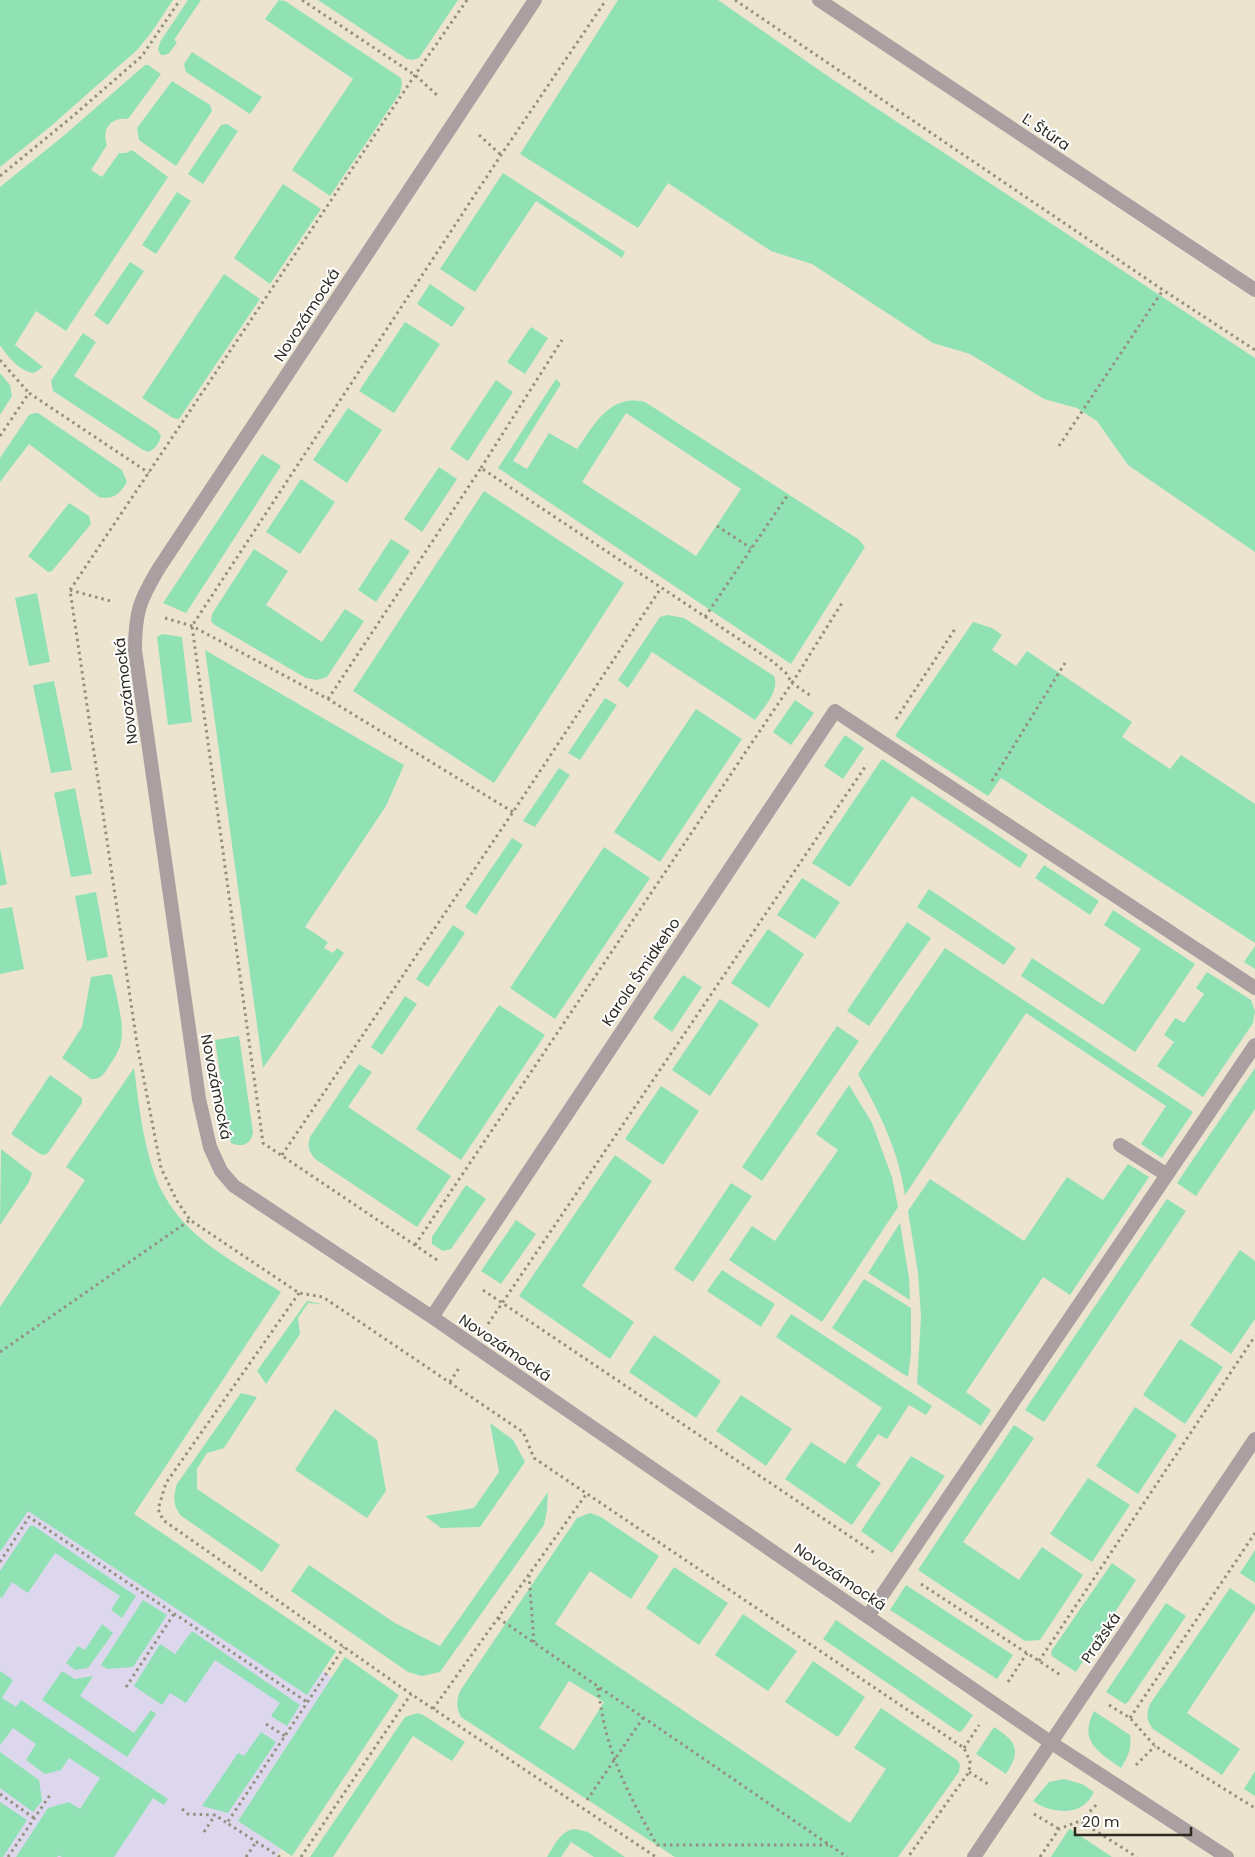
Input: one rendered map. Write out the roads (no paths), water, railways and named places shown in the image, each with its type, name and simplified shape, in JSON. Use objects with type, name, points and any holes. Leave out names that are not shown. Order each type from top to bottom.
[{"type":"street","name":"Novozámocká","points":[[535,0],[159,568],[138,609],[135,630],[136,650],[199,1099],[210,1147],[221,1171],[234,1186],[432,1317],[1050,1742],[1227,1857]]},
{"type":"street","name":"Ľ. Štúra","points":[[820,0],[1255,290]]},
{"type":"street","name":"Karola Šmidkeho","points":[[432,1317],[835,711],[1255,988]]},
{"type":"street","points":[[868,1616],[1255,1045]]},
{"type":"street","points":[[1120,1145],[1167,1175]]},
{"type":"street","name":"Pražská","points":[[974,1857],[1255,1439]]}]
